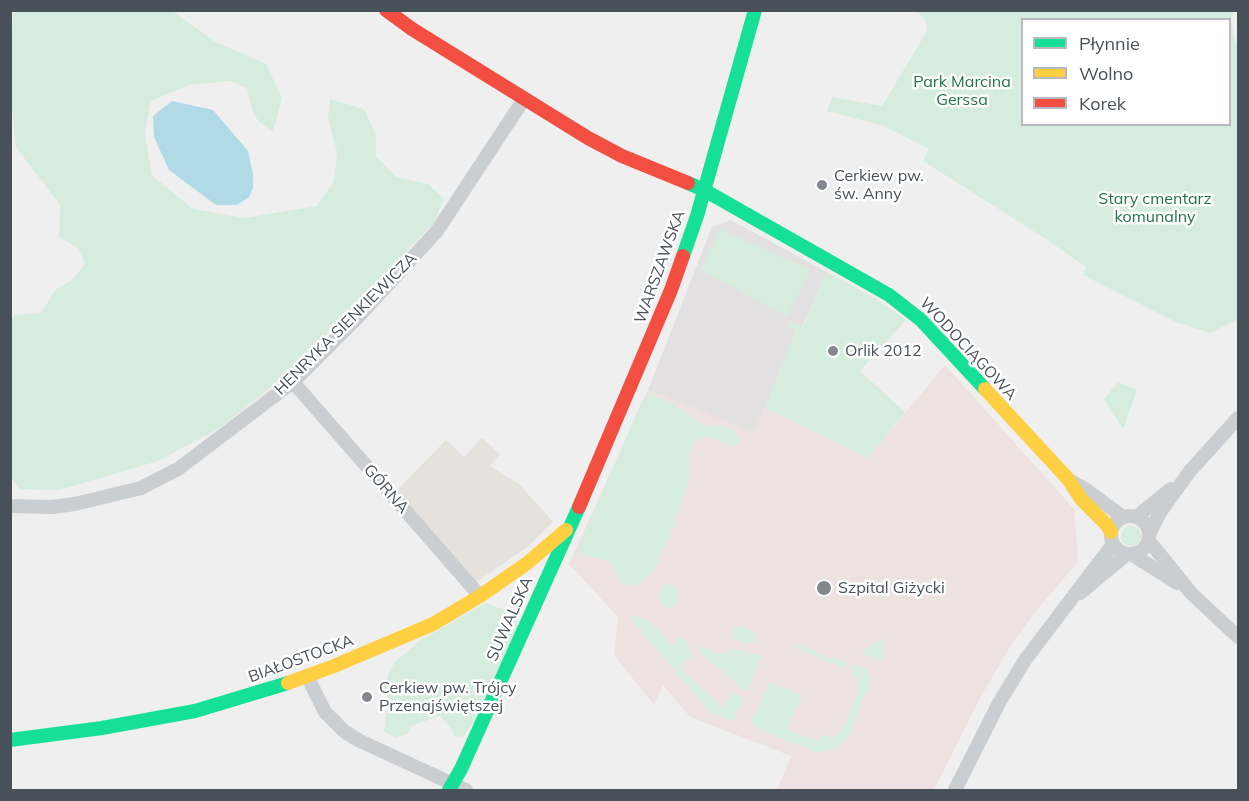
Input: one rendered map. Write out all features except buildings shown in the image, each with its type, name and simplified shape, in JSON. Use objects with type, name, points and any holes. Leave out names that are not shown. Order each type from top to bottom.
[{"type":"street","name":"WODOCIĄGOWA","points":[[386,10],[412,29],[524,99],[622,156],[704,190],[818,253],[907,308],[941,340],[1068,479],[1081,499],[1107,525],[1112,538]]},
{"type":"street","name":"WARSZAWSKA","points":[[570,526],[671,290],[704,190],[755,10]]},
{"type":"street","name":"HENRYKA SIENKIEWICZA","points":[[10,506],[52,507],[75,504],[141,488],[178,469],[293,382],[359,316],[437,231],[524,99]]},
{"type":"street","name":"GÓRNA","points":[[293,382],[480,596]]},
{"type":"street","points":[[1112,538],[1121,553],[1139,552],[1161,511],[1190,471],[1239,418]]},
{"type":"street","points":[[955,790],[1011,682],[1052,623],[1073,598],[1112,538],[1113,525],[1130,517],[1190,471]]},
{"type":"street","name":"WODOCIĄGOWA","points":[[1068,479],[1130,517]]},
{"type":"street","points":[[1130,517],[1143,521],[1149,537],[1191,593]]},
{"type":"street","name":"BIAŁOSTOCKA","points":[[10,740],[102,728],[195,711],[307,676],[433,624],[480,596],[526,564],[570,526]]},
{"type":"street","name":"SUWALSKA","points":[[450,787],[461,769],[570,526]]},
{"type":"street","points":[[1130,554],[1191,593],[1239,637]]},
{"type":"street","points":[[1073,598],[1130,554]]},
{"type":"street","points":[[307,676],[325,712],[344,731],[450,787],[466,790]]},
{"type":"shaded area","points":[[731,220],[827,272],[802,327],[790,321],[787,327],[796,331],[755,433],[648,390],[712,227]]},
{"type":"shaded area","name":"Szpital Giżycki","points":[[945,365],[1074,509],[1078,562],[1035,612],[1010,647],[980,698],[934,790],[777,790],[791,756],[690,717],[663,685],[654,705],[614,655],[618,617],[569,564],[648,390],[754,432],[765,408],[868,458]]},
{"type":"shaded area","points":[[482,438],[500,454],[490,466],[519,484],[553,522],[530,545],[475,583],[399,496],[398,489],[446,440],[464,457]]},
{"type":"green space","points":[[13,11],[172,11],[216,42],[266,64],[282,98],[273,132],[259,122],[253,113],[247,88],[230,81],[189,85],[151,101],[145,134],[152,175],[193,209],[244,218],[317,206],[334,181],[337,152],[328,118],[330,99],[364,109],[376,135],[376,156],[396,177],[428,184],[444,199],[434,223],[290,372],[218,429],[158,461],[59,490],[20,489],[11,477],[11,321],[14,315],[41,313],[56,289],[72,280],[85,264],[79,249],[59,237],[60,205],[16,147],[10,88]]},
{"type":"green space","name":"Stary cmentarz komunalny","points":[[917,11],[1234,11],[1231,18],[1021,18],[1021,126],[1231,126],[1231,24],[1238,47],[1238,319],[1210,333],[1176,322],[1083,275],[1086,267],[923,161],[929,149],[884,126],[827,111],[832,97],[882,106],[927,31],[926,21]]},
{"type":"green space","points":[[720,229],[811,270],[787,316],[700,270]]},
{"type":"green space","name":"Orlik 2012","points":[[827,272],[873,297],[906,320],[860,371],[905,412],[868,458],[765,408],[796,331],[787,327],[790,321],[803,327]]},
{"type":"green space","points":[[1118,382],[1137,390],[1123,429],[1104,399]]},
{"type":"green space","points":[[649,394],[670,402],[708,427],[723,425],[734,431],[740,441],[732,446],[709,437],[696,440],[689,453],[689,480],[669,537],[654,570],[639,585],[621,584],[615,569],[607,561],[579,554],[582,539],[642,401]]},
{"type":"green space","points":[[1127,526],[1135,526],[1141,532],[1141,540],[1135,546],[1127,546],[1121,540],[1121,532]]},
{"type":"green space","points":[[668,583],[676,587],[679,600],[675,607],[667,609],[662,605],[659,594],[662,586]]},
{"type":"green space","points":[[486,603],[509,612],[517,618],[517,632],[477,717],[464,736],[455,737],[440,716],[413,725],[408,733],[395,738],[384,731],[388,702],[384,684],[394,663],[419,641]]},
{"type":"green space","points":[[632,615],[649,621],[672,645],[680,637],[687,642],[692,655],[680,668],[722,707],[734,693],[744,698],[733,721],[710,712],[632,621]]},
{"type":"green space","points":[[735,627],[744,627],[752,631],[756,636],[755,641],[746,644],[735,640],[731,637]]},
{"type":"green space","points":[[882,638],[885,649],[882,663],[862,654],[865,649]]},
{"type":"green space","points":[[798,645],[847,663],[844,669],[796,648]]},
{"type":"green space","points":[[699,646],[720,654],[731,648],[762,656],[747,691],[738,687],[739,685],[700,653]]},
{"type":"green space","points":[[854,665],[866,669],[871,678],[846,741],[834,750],[816,752],[760,730],[753,724],[752,721],[769,682],[802,695],[787,729],[818,742],[822,735],[832,737],[842,729],[857,695],[858,684],[851,674]]},
{"type":"water","points":[[172,101],[213,110],[248,151],[253,175],[253,188],[249,197],[237,205],[216,205],[169,170],[154,137],[153,116]]},
{"type":"traffic: fast","points":[[683,256],[697,216],[755,10]]},
{"type":"traffic: fast","points":[[688,183],[889,295],[921,320],[985,389]]},
{"type":"traffic: fast","points":[[449,790],[461,769],[579,507]]},
{"type":"traffic: fast","points":[[10,740],[102,728],[195,711],[288,683]]},
{"type":"traffic: slow","points":[[985,389],[1068,479],[1081,499],[1111,532]]},
{"type":"traffic: slow","points":[[288,683],[433,624],[480,596],[526,564],[566,530]]},
{"type":"traffic: jam","points":[[386,10],[412,29],[588,138],[622,156],[688,183]]},
{"type":"traffic: jam","points":[[579,507],[671,290],[683,256]]},
{"type":"place","name":"Cerkiew pw. św. Anny","points":[[822,185]]},
{"type":"place","name":"Orlik 2012","points":[[833,351]]},
{"type":"place","name":"Szpital Giżycki","points":[[824,588]]},
{"type":"place","name":"Cerkiew pw. Trójcy Przenajświętszej","points":[[367,697]]},
{"type":"park label","name":"Park Marcina Gerssa","points":[[962,91]]}]
